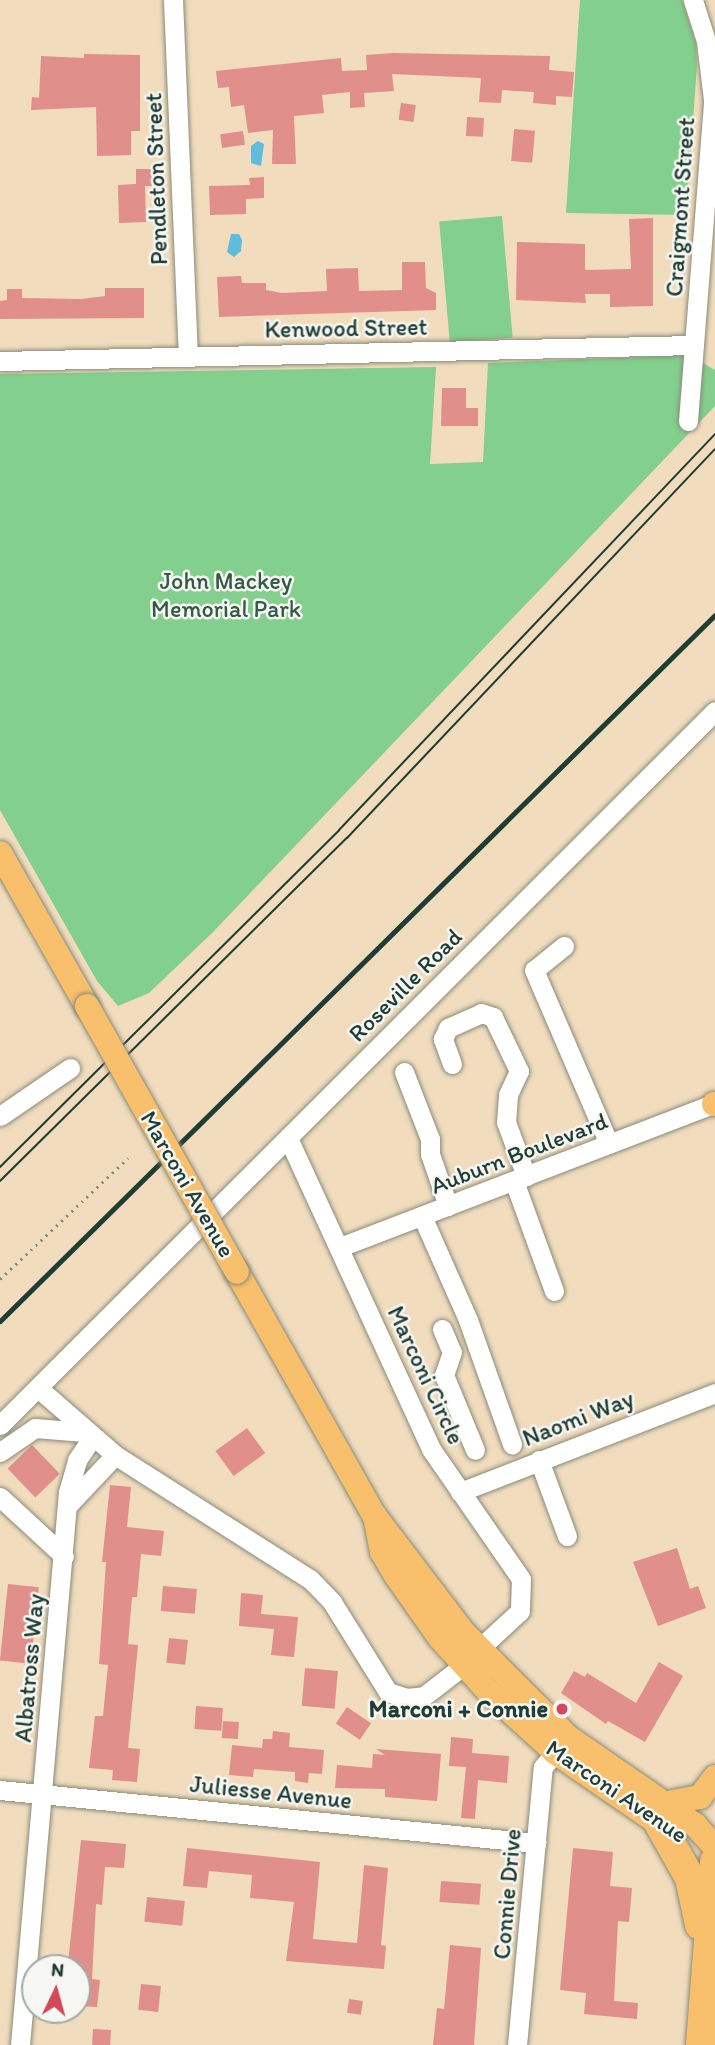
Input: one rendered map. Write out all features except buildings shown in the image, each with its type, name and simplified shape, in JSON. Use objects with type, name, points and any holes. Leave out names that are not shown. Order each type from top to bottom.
[{"type":"highway","points":[[661,1814],[690,1878],[705,1982]]},
{"type":"highway","points":[[701,2045],[715,1862]]},
{"type":"main road","name":"Marconi Avenue","points":[[0,853],[374,1515],[388,1563],[428,1622],[661,1814],[688,1843],[715,1847]]},
{"type":"main road","name":"Marconi Avenue","points":[[472,1657],[555,1752],[661,1814]]},
{"type":"main road","points":[[661,1814],[700,1797],[715,1777]]},
{"type":"street","name":"Pendleton Street","points":[[173,0],[188,356]]},
{"type":"street","name":"Craigmont Street","points":[[688,421],[713,100],[706,41],[693,0]]},
{"type":"street","name":"Kenwood Street","points":[[0,361],[694,345]]},
{"type":"street","name":"Roseville Road","points":[[38,1388],[715,711]]},
{"type":"street","points":[[564,946],[534,970],[609,1144]]},
{"type":"street","points":[[452,1064],[443,1039],[448,1028],[481,1013],[493,1017],[519,1071],[508,1095],[506,1122],[554,1292]]},
{"type":"street","points":[[0,1116],[70,1068]]},
{"type":"street","points":[[404,1072],[430,1139],[430,1154],[448,1206]]},
{"type":"street","name":"Auburn Boulevard","points":[[340,1247],[715,1104]]},
{"type":"street","name":"Marconi Circle","points":[[288,1138],[340,1247],[420,1428],[460,1492],[516,1569],[523,1590],[520,1611],[472,1657]]},
{"type":"street","points":[[422,1216],[475,1343],[512,1444]]},
{"type":"street","points":[[442,1329],[452,1352],[444,1375],[475,1450]]},
{"type":"street","points":[[452,1352],[475,1343]]},
{"type":"street","points":[[0,1425],[38,1388],[88,1435],[115,1455],[310,1578],[332,1602],[388,1692],[406,1698],[424,1696],[472,1657]]},
{"type":"street","name":"Naomi Way","points":[[460,1492],[715,1393]]},
{"type":"street","points":[[0,1452],[35,1428],[88,1435]]},
{"type":"street","name":"Albatross Way","points":[[20,2045],[68,1492],[77,1460],[88,1435]]},
{"type":"street","points":[[69,1504],[115,1455]]},
{"type":"street","points":[[540,1460],[567,1536]]},
{"type":"street","points":[[0,1497],[64,1556]]},
{"type":"street","name":"Connie Drive","points":[[517,2045],[543,1768],[555,1752]]},
{"type":"street","name":"Juliesse Avenue","points":[[0,1790],[536,1843]]},
{"type":"path","points":[[0,1279],[128,1158]]},
{"type":"green space","points":[[580,0],[682,0],[696,43],[697,66],[686,215],[566,213]]},
{"type":"green space","points":[[502,216],[513,338],[450,343],[439,221]]},
{"type":"green space","name":"John Mackey Memorial Park","points":[[689,355],[715,370],[715,406],[212,933],[149,993],[118,1006],[97,981],[0,810],[0,374],[436,367],[430,464],[483,462],[488,363]]},
{"type":"water","points":[[258,141],[264,144],[261,166],[251,163],[251,146]]},
{"type":"water","points":[[231,234],[239,234],[242,240],[241,251],[234,257],[227,252]]},
{"type":"tram line","points":[[0,1167],[339,830],[715,434]]},
{"type":"tram line","points":[[0,1181],[347,838],[715,449]]},
{"type":"railway","points":[[0,1321],[715,615]]},
{"type":"place","name":"Marconi + Connie","points":[[562,1709]]}]
